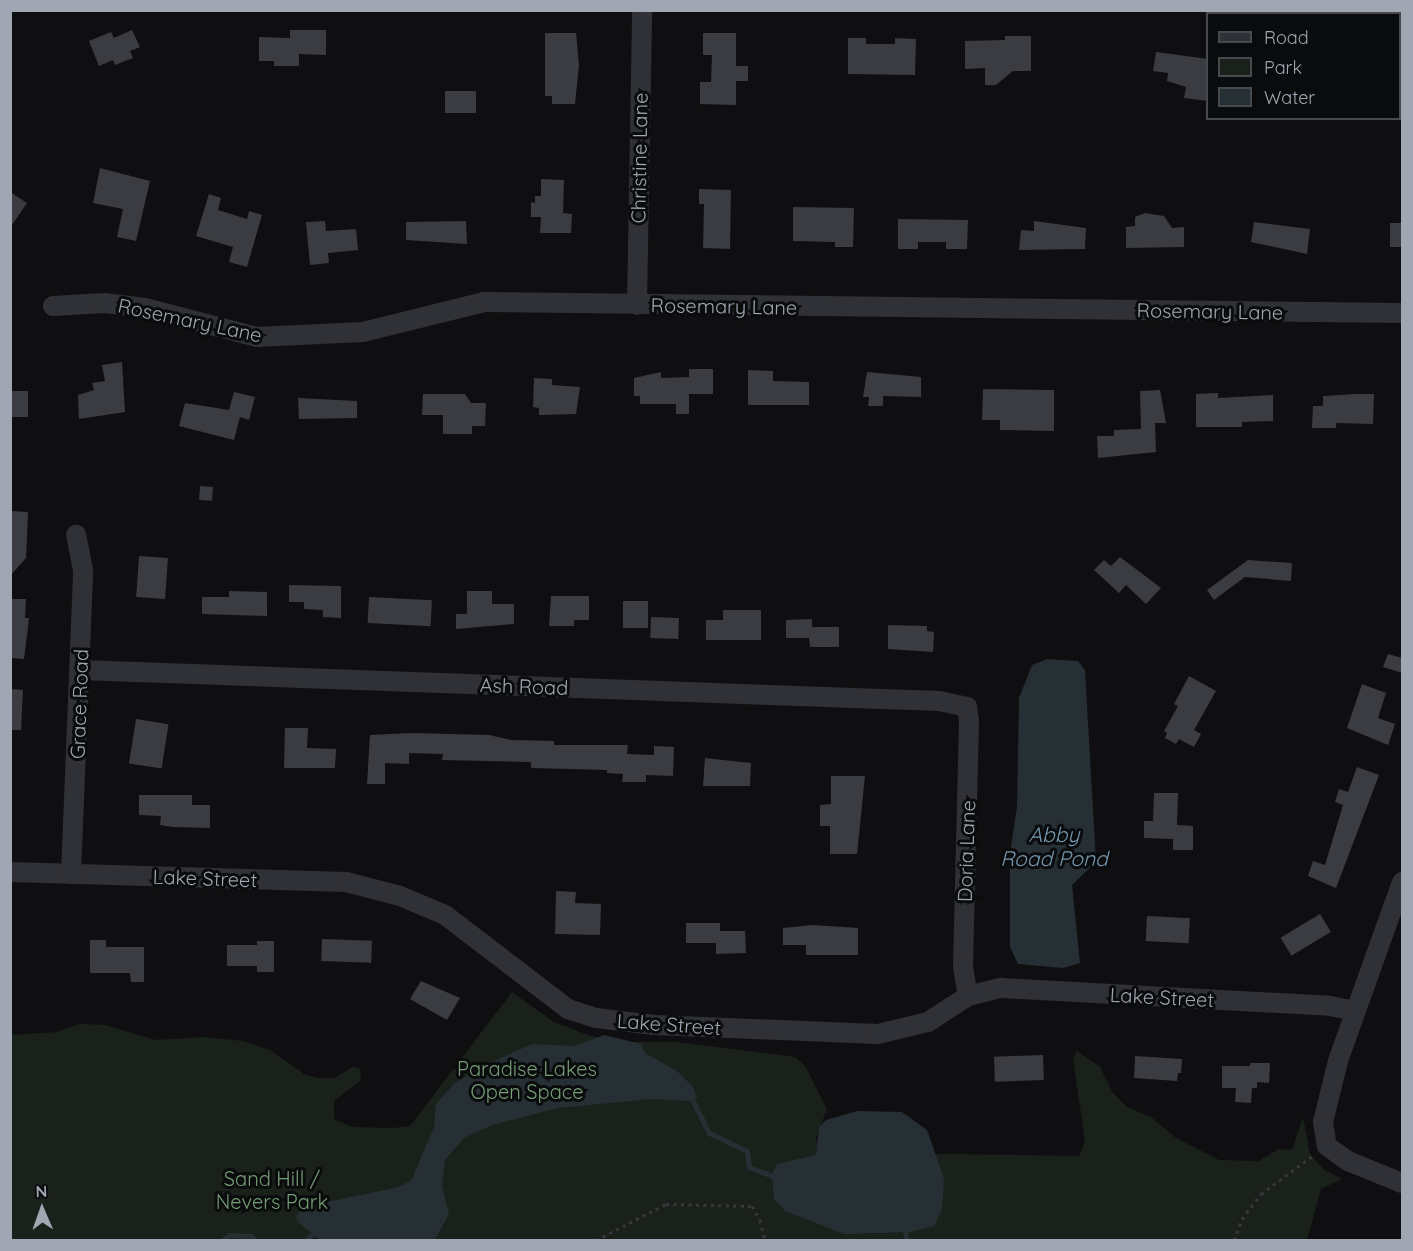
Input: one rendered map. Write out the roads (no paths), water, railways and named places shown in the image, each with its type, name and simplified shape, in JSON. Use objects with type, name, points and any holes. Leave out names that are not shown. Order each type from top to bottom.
[{"type":"street","name":"Christine Lane","points":[[637,305],[642,10]]},
{"type":"street","name":"Rosemary Lane","points":[[53,306],[105,303],[145,308],[257,337],[363,332],[484,302],[1402,313]]},
{"type":"street","name":"Grace Road","points":[[71,874],[83,570],[76,535]]},
{"type":"street","name":"Ash Road","points":[[80,670],[939,701],[966,707]]},
{"type":"street","name":"Doria Lane","points":[[966,707],[969,721],[963,966],[968,996]]},
{"type":"street","name":"Lake Street","points":[[10,872],[346,882],[400,896],[445,915],[545,994],[568,1009],[596,1018],[654,1025],[878,1034],[928,1022],[968,996],[1001,988],[1330,1006],[1356,1011]]},
{"type":"street","points":[[1402,882],[1356,1011],[1323,1122],[1327,1146],[1348,1161],[1402,1183]]},
{"type":"water","name":"Abby Road Pond","points":[[1047,659],[1078,661],[1085,670],[1096,862],[1072,885],[1080,963],[1063,968],[1018,964],[1010,947],[1010,853],[1017,807],[1019,698],[1032,665]]},
{"type":"water","points":[[604,1035],[641,1044],[645,1053],[677,1071],[693,1087],[697,1098],[691,1101],[651,1099],[558,1108],[492,1125],[464,1138],[445,1160],[442,1186],[449,1214],[435,1240],[320,1240],[298,1222],[296,1217],[302,1207],[395,1188],[411,1181],[434,1127],[436,1104],[454,1084],[481,1067],[532,1044],[575,1046]]},
{"type":"water","points":[[857,1111],[902,1112],[927,1130],[944,1178],[942,1209],[934,1226],[910,1232],[844,1234],[785,1211],[774,1199],[772,1175],[777,1164],[816,1155],[819,1127],[826,1120]]},
{"type":"waterway","points":[[690,1095],[709,1133],[747,1151],[749,1167],[778,1178]]},
{"type":"waterway","points":[[904,1228],[907,1240]]},
{"type":"waterway","points":[[306,1240],[316,1231]]},
{"type":"waterway","points":[[222,1240],[230,1235],[251,1236],[255,1240]]},
{"type":"park label","name":"Paradise Lakes Open Space","points":[[527,1080]]},
{"type":"park label","name":"Sand Hill / Nevers Park","points":[[272,1190]]}]
